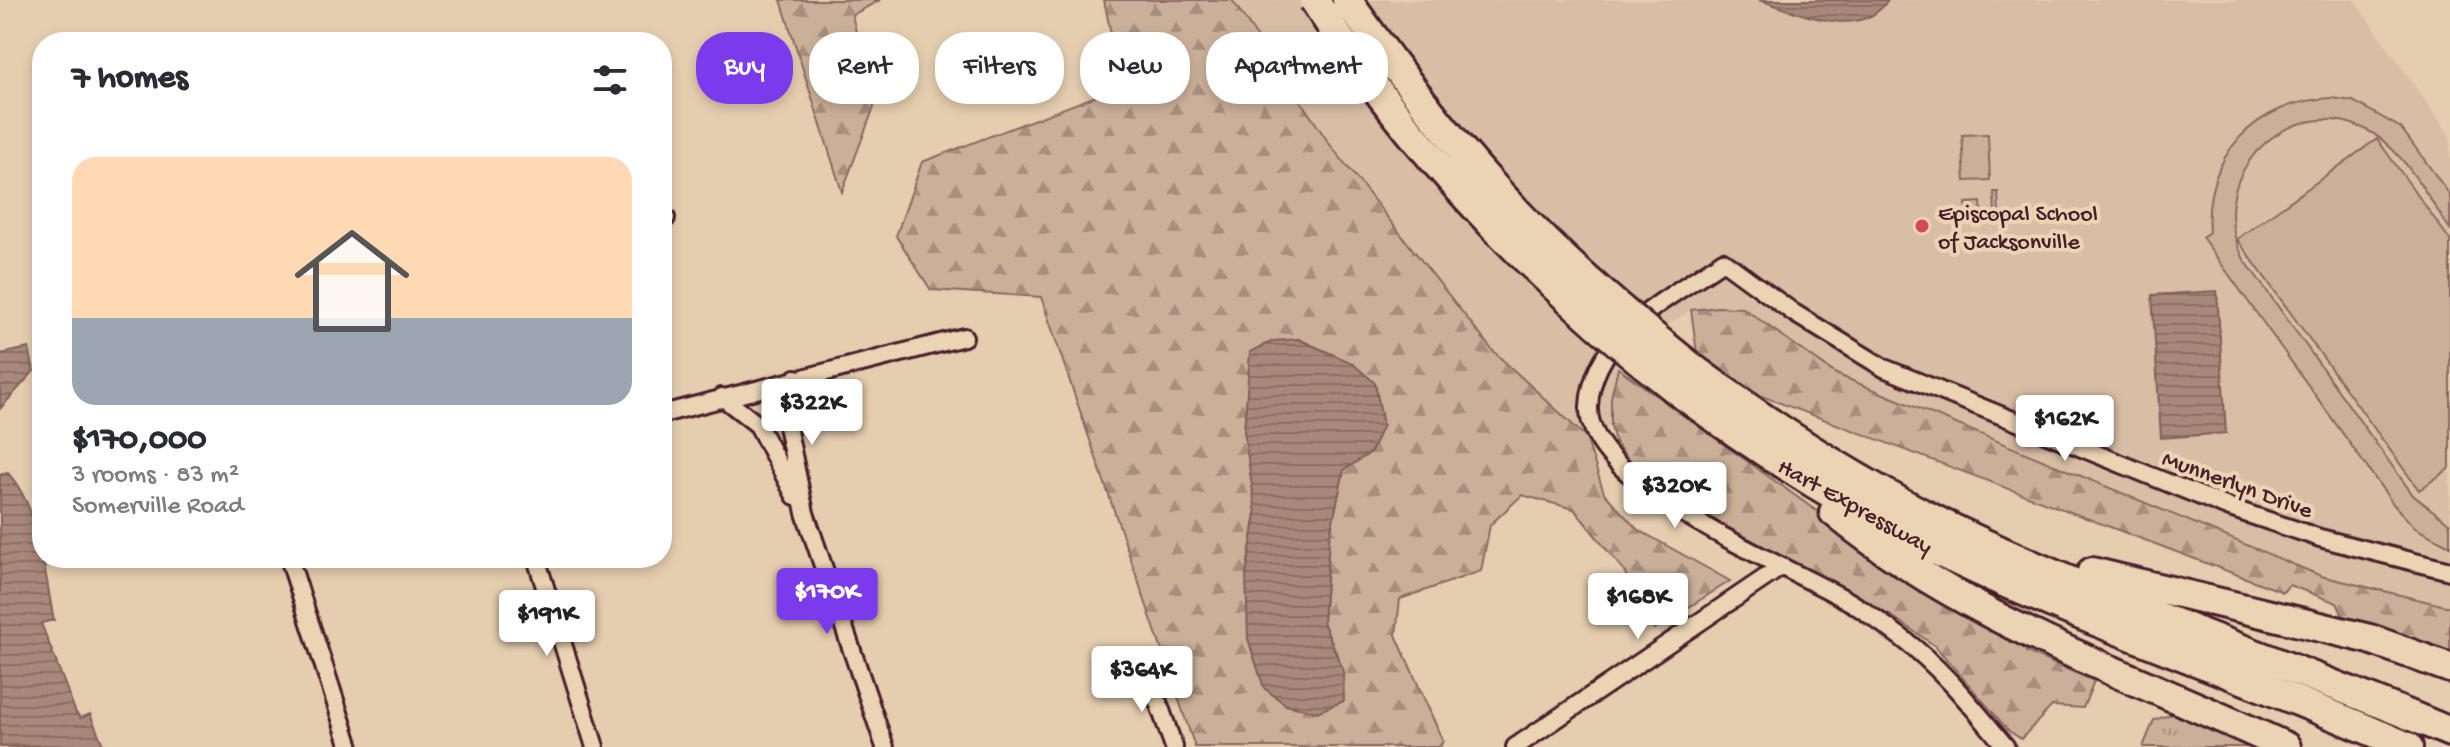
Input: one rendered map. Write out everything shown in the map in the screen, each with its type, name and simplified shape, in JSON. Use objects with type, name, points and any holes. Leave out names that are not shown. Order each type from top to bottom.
[{"type":"highway","name":"Hart Expressway","points":[[1314,0],[1414,137],[1495,230],[1592,322],[1687,381],[1852,475],[1988,545],[2450,732]]},
{"type":"highway","name":"Hart Expressway","points":[[1347,0],[1428,111],[1519,214],[1607,297],[1687,381],[1759,450],[1841,500],[1984,573],[2408,747]]},
{"type":"highway","points":[[1759,450],[1838,516],[1983,611],[2112,673],[2286,747]]},
{"type":"highway","points":[[1988,545],[2189,597],[2370,639],[2450,668]]},
{"type":"street","name":"Munnerlyn Drive","points":[[1781,567],[1638,483],[1606,451],[1591,423],[1589,407],[1599,365],[1623,331],[1723,261],[1794,313],[1884,368],[2230,508],[2320,538],[2450,571]]},
{"type":"street","points":[[672,411],[964,337]]},
{"type":"street","points":[[796,378],[788,397],[786,421],[805,513],[885,747]]},
{"type":"street","points":[[722,397],[758,425],[805,513]]},
{"type":"street","points":[[1515,747],[1781,567],[1851,603],[1902,638],[1948,677],[2006,747]]},
{"type":"street","points":[[292,568],[350,747]]},
{"type":"street","points":[[539,568],[595,747]]},
{"type":"street","points":[[1146,668],[1174,747]]},
{"type":"shaded area","name":"Episcopal School of Jacksonville","points":[[1232,0],[2354,0],[2450,136],[2450,607],[2321,576],[1835,374],[1743,308],[1691,310],[1646,338],[1618,369],[1611,397],[1611,426],[1586,437],[1493,351],[1331,146],[1303,104],[1388,104],[1388,32],[1254,32]]},
{"type":"shaded area","points":[[1759,0],[1888,0],[1876,13],[1861,20],[1845,22],[1809,16]]},
{"type":"shaded area","points":[[2217,291],[2226,433],[2161,438],[2152,295]]},
{"type":"shaded area","points":[[1298,339],[1352,363],[1375,383],[1383,425],[1371,452],[1344,470],[1329,539],[1323,622],[1343,670],[1344,701],[1317,712],[1286,705],[1264,688],[1248,639],[1246,575],[1256,514],[1244,431],[1250,352],[1273,341]]},
{"type":"shaded area","points":[[29,348],[32,373],[0,409],[0,354]]},
{"type":"shaded area","points":[[8,473],[28,505],[32,517],[32,568],[45,568],[54,620],[41,623],[76,713],[81,718],[90,714],[104,747],[0,747],[0,474]]},
{"type":"green space","points":[[781,0],[880,0],[852,15],[856,32],[809,32],[809,88]]},
{"type":"green space","points":[[1104,0],[1232,0],[1254,32],[1206,32],[1206,104],[1303,104],[1331,146],[1493,351],[1586,437],[1604,493],[1637,529],[1730,581],[1654,629],[1624,571],[1574,509],[1522,495],[1490,525],[1481,571],[1400,599],[1396,635],[1443,741],[1440,747],[1195,747],[1041,297],[931,290],[896,236],[922,162],[1080,102],[1190,104],[1190,32],[1111,32]],"holes":[[[1298,339],[1352,363],[1371,452],[1344,470],[1329,539],[1323,622],[1343,670],[1246,575],[1256,514]]]},
{"type":"green space","points":[[2331,98],[2353,101],[2401,128],[2450,195],[2450,229],[2412,172],[2390,147],[2363,128],[2333,120],[2304,122],[2278,133],[2257,151],[2241,174],[2233,201],[2233,230],[2244,259],[2413,495],[2450,524],[2450,546],[2415,528],[2394,505],[2202,237],[2209,232],[2209,205],[2215,179],[2225,157],[2240,138],[2258,122],[2279,110]]},
{"type":"green space","points":[[814,104],[873,104],[874,107],[842,192]]},
{"type":"green space","points":[[1988,134],[1990,180],[1965,181],[1962,135]]},
{"type":"green space","points":[[2377,139],[2450,240],[2450,468],[2419,490],[2237,239]]},
{"type":"green space","points":[[1994,192],[1998,192],[1999,214],[2006,214],[2005,218],[1967,221],[1966,203],[1981,202],[1982,215],[1995,214]]},
{"type":"green space","points":[[1743,308],[1836,374],[2321,576],[2450,607],[2450,658],[2343,616],[2337,603],[2289,585],[2283,592],[1759,395],[1697,353],[1691,310]]},
{"type":"green space","points":[[1618,368],[1879,556],[2022,641],[2026,652],[2094,681],[2083,708],[2052,706],[2021,739],[2009,731],[1935,646],[1895,618],[1687,505],[1628,459],[1615,442],[1611,426],[1611,397]]},
{"type":"green space","points":[[2181,711],[2260,747],[2143,747],[2154,720]]},
{"type":"place","name":"Episcopal School of Jacksonville","points":[[1922,226]]}]
